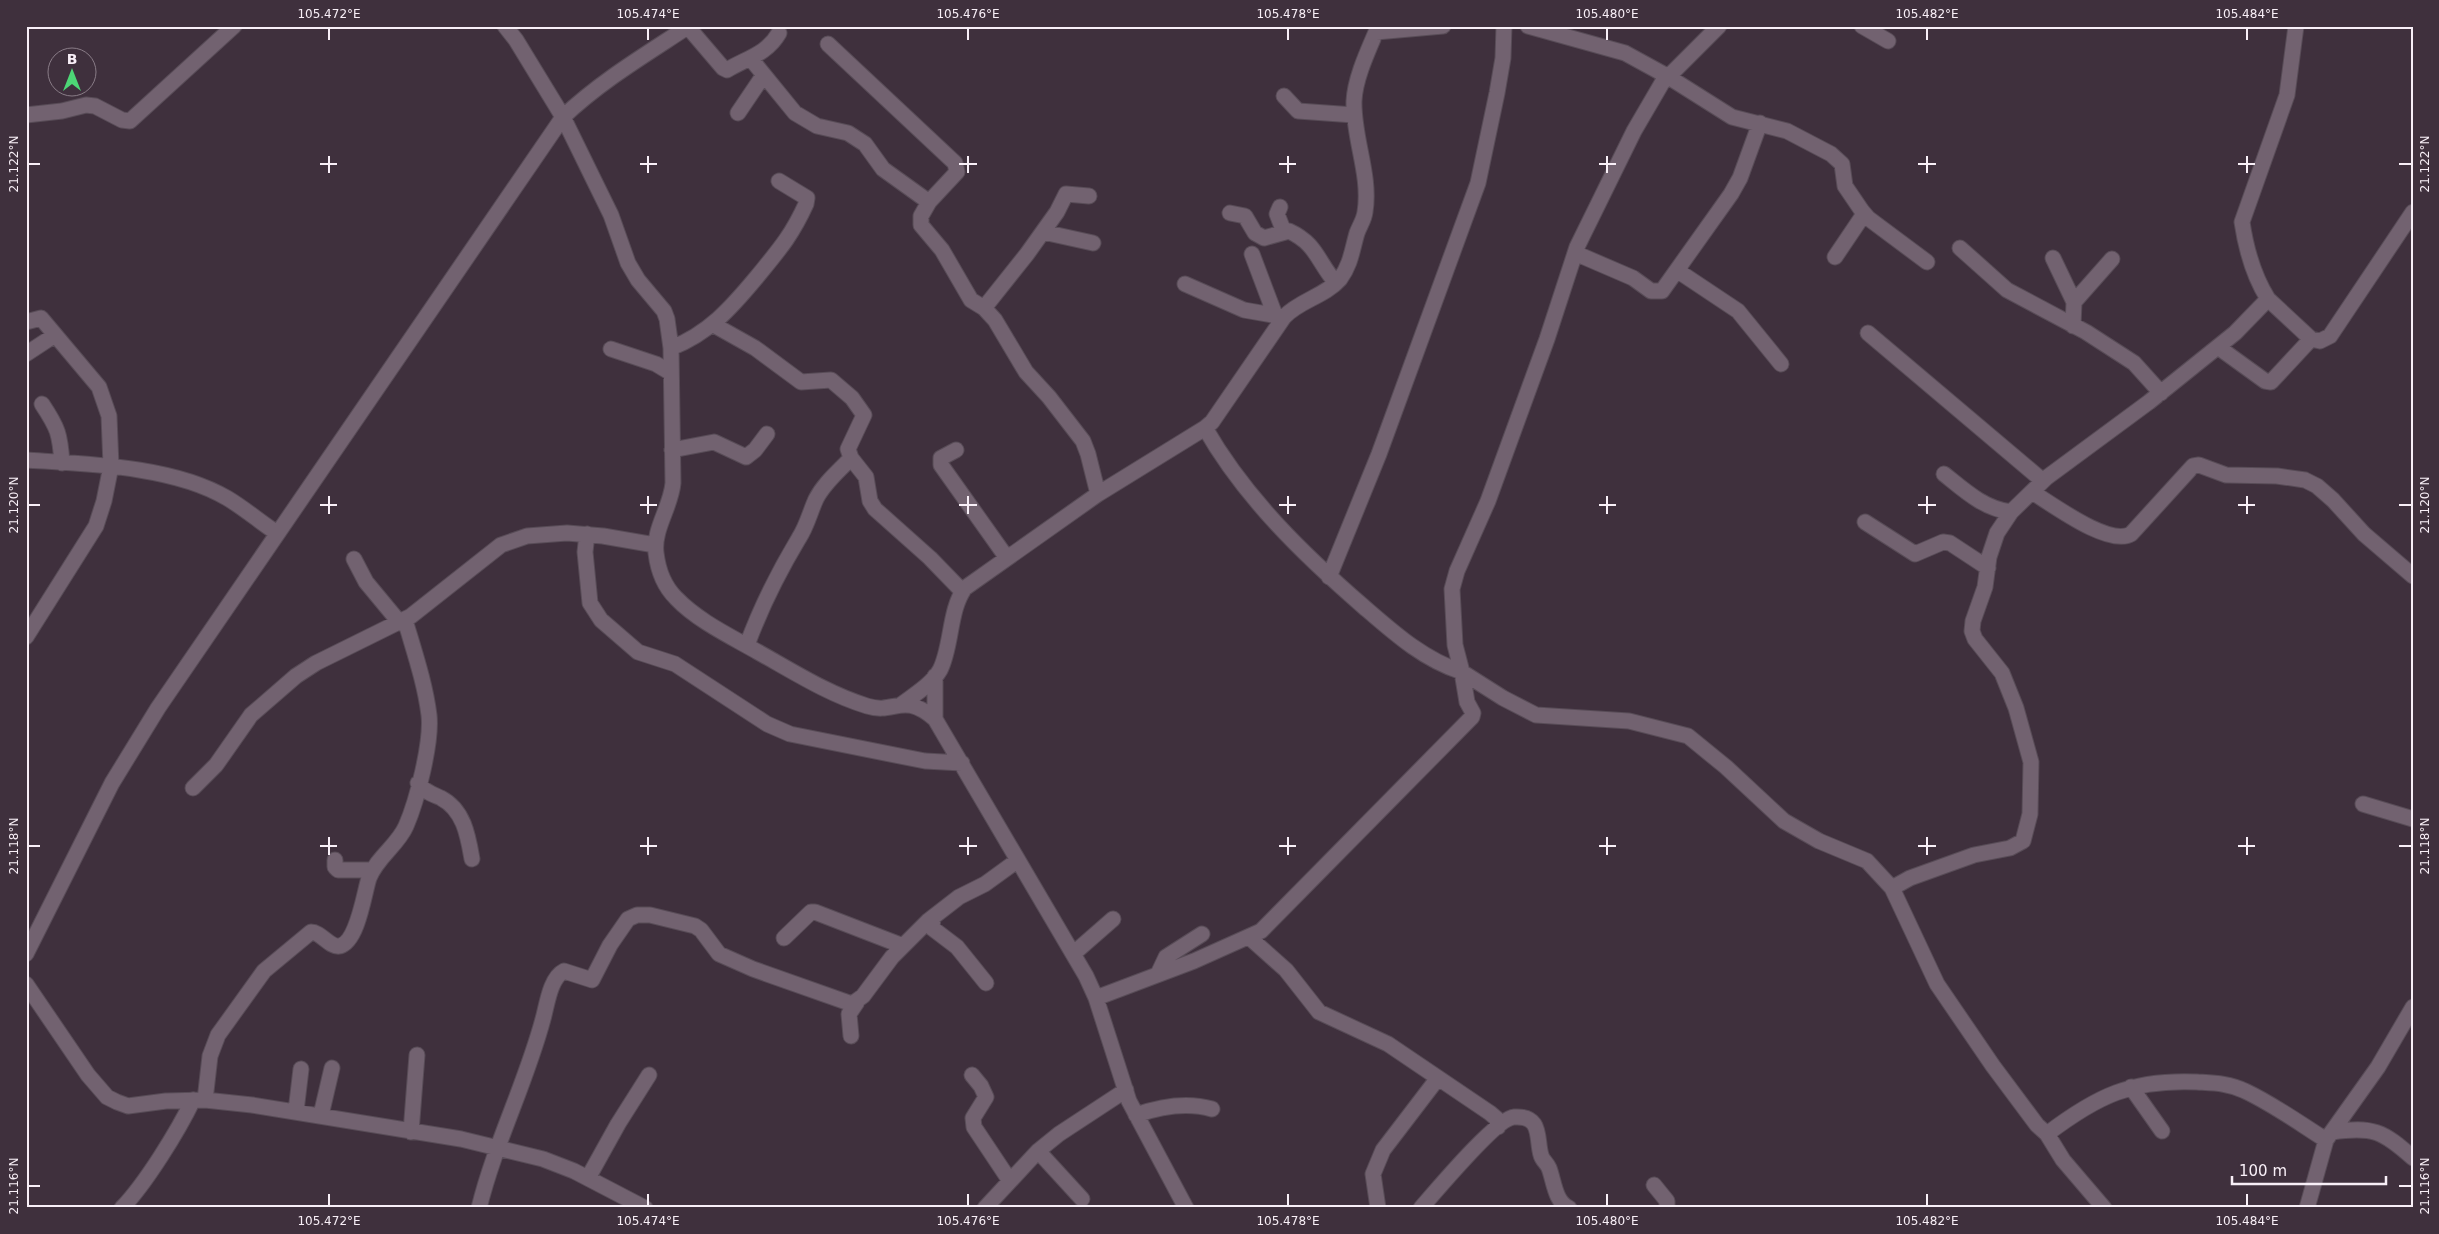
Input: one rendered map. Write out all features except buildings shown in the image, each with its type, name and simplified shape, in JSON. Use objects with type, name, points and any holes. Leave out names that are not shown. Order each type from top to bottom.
[{"type":"street","points":[[26,115],[62,112],[86,105],[95,106],[122,120],[130,121],[234,26]]},
{"type":"street","points":[[505,26],[516,40],[563,117],[611,214],[628,263],[638,280],[664,312],[670,331],[672,493],[655,546],[661,574],[666,586],[676,598],[697,616],[824,690],[868,707],[883,708],[902,704],[919,708],[935,719],[1073,954],[1096,998],[1136,1115],[1186,1208]]},
{"type":"street","points":[[26,954],[112,783],[158,708],[563,117],[586,95],[607,79],[688,26],[723,68],[727,70],[769,47],[780,33]]},
{"type":"street","points":[[902,704],[935,676],[942,664],[962,591],[1098,494],[1205,428],[1212,422],[1279,316],[1320,296],[1336,283],[1347,268],[1352,257],[1357,232],[1366,208],[1354,115],[1354,99],[1375,29],[1443,26]]},
{"type":"street","points":[[1329,577],[1379,454],[1478,183],[1503,58],[1504,26]]},
{"type":"street","points":[[1528,26],[1625,53],[1667,76],[1732,118],[1760,123],[1787,131],[1831,154],[1841,162],[1846,186],[1864,214],[1927,262]]},
{"type":"street","points":[[1096,998],[1250,938],[1260,932],[1472,717],[1473,713],[1468,702],[1454,645],[1452,589],[1457,571],[1488,501],[1547,339],[1575,253],[1634,131],[1667,76],[1718,26]]},
{"type":"street","points":[[1862,26],[1888,41]]},
{"type":"street","points":[[2296,26],[2287,96],[2242,222],[2252,266],[2268,299],[2310,339],[2320,341],[2330,336],[2413,212]]},
{"type":"street","points":[[828,44],[955,163],[957,169],[955,175],[929,202],[920,218],[921,225],[942,250],[971,300],[984,308],[995,320],[1026,372],[1049,397],[1083,441],[1098,494]]},
{"type":"street","points":[[750,59],[795,113],[816,126],[848,133],[865,144],[883,169],[929,202]]},
{"type":"street","points":[[738,112],[764,76]]},
{"type":"street","points":[[1284,96],[1298,111],[1354,115]]},
{"type":"street","points":[[1575,253],[1633,278],[1653,292],[1662,291],[1678,271],[1740,178],[1760,123]]},
{"type":"street","points":[[671,348],[685,343],[714,325],[788,239],[806,204],[807,198],[779,181]]},
{"type":"street","points":[[984,308],[1042,232],[1066,194],[1089,196]]},
{"type":"street","points":[[1280,207],[1277,214],[1284,232]]},
{"type":"street","points":[[1230,213],[1245,216],[1255,233],[1264,238],[1289,231],[1311,244],[1336,283]]},
{"type":"street","points":[[1835,257],[1864,214]]},
{"type":"street","points":[[1042,232],[1094,243]]},
{"type":"street","points":[[1960,248],[2007,290],[2073,326],[2137,365],[2161,393]]},
{"type":"street","points":[[1252,254],[1279,316]]},
{"type":"street","points":[[2053,258],[2074,302],[2073,326]]},
{"type":"street","points":[[2074,302],[2112,259]]},
{"type":"street","points":[[1678,271],[1738,311],[1781,364]]},
{"type":"street","points":[[1185,284],[1244,310],[1279,316]]},
{"type":"street","points":[[1892,888],[1910,878],[1974,855],[2010,848],[2023,841],[2030,814],[2031,762],[2016,708],[2002,673],[1975,639],[1972,631],[1973,621],[1986,586],[1996,533],[2011,512],[2044,481],[2161,393],[2235,333],[2268,299]]},
{"type":"street","points":[[26,322],[41,318],[99,387],[109,416],[111,466],[104,501],[96,526],[26,637]]},
{"type":"street","points":[[714,325],[755,348],[801,382],[831,380],[844,390],[862,409],[864,414],[848,444],[851,458],[866,477],[870,501],[875,509],[930,558],[962,591]]},
{"type":"street","points":[[1868,333],[2044,481]]},
{"type":"street","points":[[26,354],[55,335]]},
{"type":"street","points":[[2218,346],[2264,382],[2271,382],[2310,339]]},
{"type":"street","points":[[611,349],[656,364],[671,373]]},
{"type":"street","points":[[42,404],[57,426],[60,435],[62,463]]},
{"type":"street","points":[[1205,428],[1258,504],[1308,558],[1412,648],[1450,668],[1462,672],[1503,698],[1536,715],[1629,722],[1688,736],[1726,767],[1784,821],[1819,841],[1867,861],[1892,888],[1937,984],[1993,1066],[2037,1125],[2046,1134],[2063,1160],[2104,1208]]},
{"type":"street","points":[[672,450],[714,442],[746,457],[756,450],[767,434]]},
{"type":"street","points":[[956,450],[940,458],[940,465],[1006,558]]},
{"type":"street","points":[[747,646],[766,597],[800,537],[817,498],[851,458]]},
{"type":"street","points":[[26,460],[111,466],[199,484],[227,498],[277,533]]},
{"type":"street","points":[[2032,492],[2084,525],[2122,538],[2131,534],[2193,466],[2199,465],[2226,475],[2297,478],[2317,486],[2364,534],[2413,576]]},
{"type":"street","points":[[1944,474],[1980,501],[1999,510],[2011,512]]},
{"type":"street","points":[[1866,522],[1915,554],[1947,542],[1988,568]]},
{"type":"street","points":[[193,788],[216,764],[251,715],[296,676],[316,663],[402,621],[501,545],[527,536],[567,533],[587,534],[655,546]]},
{"type":"street","points":[[587,534],[585,568],[590,603],[601,620],[638,652],[675,664],[767,724],[790,734],[925,761],[962,763]]},
{"type":"street","points":[[122,1208],[199,1100],[210,1056],[218,1034],[259,978],[274,962],[310,932],[316,932],[335,946],[342,945],[347,941],[353,932],[372,870],[403,832],[425,754],[429,716],[425,694],[402,621],[366,582],[354,559]]},
{"type":"street","points":[[935,676],[935,719]]},
{"type":"street","points":[[418,783],[421,788],[452,806],[460,816],[466,831],[472,859]]},
{"type":"street","points":[[2363,804],[2413,819]]},
{"type":"street","points":[[336,860],[335,867],[338,870],[372,870]]},
{"type":"street","points":[[851,1036],[849,1014],[903,946],[933,917],[959,897],[985,884],[1018,860]]},
{"type":"street","points":[[784,938],[811,912],[815,912],[903,946]]},
{"type":"street","points":[[478,1208],[497,1147],[535,1051],[555,980],[564,971],[592,980],[628,919],[637,915],[650,915],[695,926],[708,939],[718,954],[753,969],[843,1001],[852,1004],[857,1002]]},
{"type":"street","points":[[933,917],[932,928],[957,947],[986,983]]},
{"type":"street","points":[[1073,954],[1113,919]]},
{"type":"street","points":[[1158,974],[1166,957],[1202,934]]},
{"type":"street","points":[[1250,938],[1286,970],[1319,1012],[1388,1044],[1490,1112],[1497,1119],[1498,1127]]},
{"type":"street","points":[[26,984],[88,1075],[107,1097],[128,1106],[199,1100],[296,1111],[461,1139],[543,1159],[588,1178],[645,1208]]},
{"type":"street","points":[[2307,1208],[2329,1136],[2378,1067],[2413,1008]]},
{"type":"street","points":[[411,1132],[417,1055]]},
{"type":"street","points":[[321,1115],[332,1068]]},
{"type":"street","points":[[296,1111],[301,1069]]},
{"type":"street","points":[[588,1178],[618,1124],[649,1075]]},
{"type":"street","points":[[972,1075],[981,1086],[986,1097],[972,1118],[974,1127],[1010,1181]]},
{"type":"street","points":[[1378,1208],[1373,1174],[1383,1150],[1438,1078]]},
{"type":"street","points":[[2046,1134],[2076,1112],[2107,1096],[2131,1087],[2158,1082],[2221,1083],[2244,1090],[2329,1136],[2352,1129],[2372,1131],[2388,1136],[2413,1158]]},
{"type":"street","points":[[2131,1087],[2162,1131]]},
{"type":"street","points":[[985,1208],[1038,1151],[1059,1134],[1126,1090]]},
{"type":"street","points":[[1136,1115],[1168,1107],[1202,1106],[1212,1109]]},
{"type":"street","points":[[1421,1208],[1480,1143],[1505,1119],[1515,1117],[1530,1121],[1536,1128],[1539,1135],[1540,1154],[1548,1166],[1560,1198],[1564,1205],[1569,1208]]},
{"type":"street","points":[[1038,1151],[1082,1199]]},
{"type":"street","points":[[1654,1185],[1667,1201],[1666,1208]]}]
